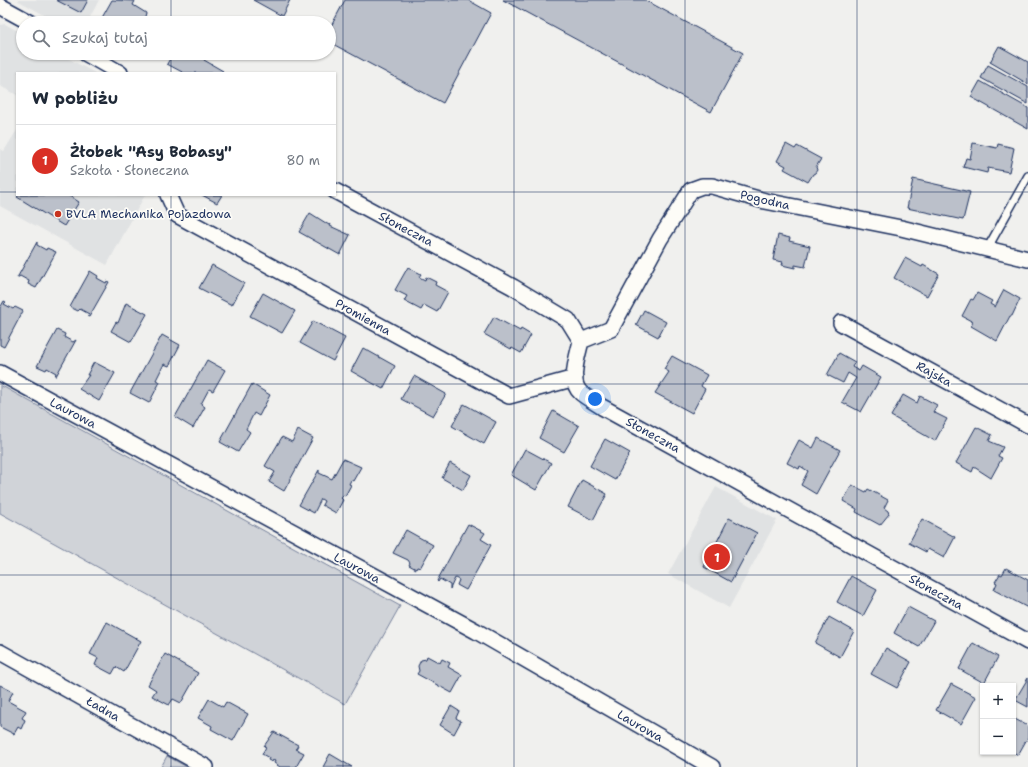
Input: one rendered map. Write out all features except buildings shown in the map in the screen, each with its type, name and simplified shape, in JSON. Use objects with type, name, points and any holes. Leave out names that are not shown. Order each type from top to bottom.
[{"type":"street","points":[[0,6],[18,16]]},
{"type":"street","points":[[97,60],[118,72]]},
{"type":"street","name":"Pogodna","points":[[581,341],[610,329],[660,239],[691,190],[702,186],[712,186],[765,201],[901,228],[1028,259]]},
{"type":"street","name":"Słoneczna","points":[[336,192],[513,286],[568,320],[581,341]]},
{"type":"street","name":"Promienna","points":[[168,196],[177,215],[509,396],[575,378]]},
{"type":"street","name":"Rajska","points":[[841,323],[1028,426]]},
{"type":"street","points":[[575,378],[581,341]]},
{"type":"street","name":"Laurowa","points":[[0,373],[476,631],[712,767]]},
{"type":"street","name":"Słoneczna","points":[[575,378],[576,385],[580,392],[602,407],[1028,642]]},
{"type":"street","name":"Ładna","points":[[0,652],[206,767]]},
{"type":"lane","points":[[987,249],[1028,176]]},
{"type":"shaded area","points":[[17,0],[99,0],[91,16],[46,16]]},
{"type":"shaded area","points":[[5,24],[16,30],[16,60],[71,60],[93,72],[16,72],[16,94],[0,86],[0,25]]},
{"type":"shaded area","points":[[16,132],[16,196],[144,196],[107,265],[0,206],[0,149],[4,151]]},
{"type":"shaded area","points":[[0,385],[400,606],[345,704],[0,513]]},
{"type":"shaded area","points":[[716,487],[777,520],[729,608],[668,574]]},
{"type":"shaded area","points":[[167,756],[187,767],[161,767]]},
{"type":"place","name":"BVLA Mechanika Pojazdowa","points":[[58,214]]},
{"type":"place","name":"Żłobek \"Asy Bobasy\"","points":[[717,557]]}]
